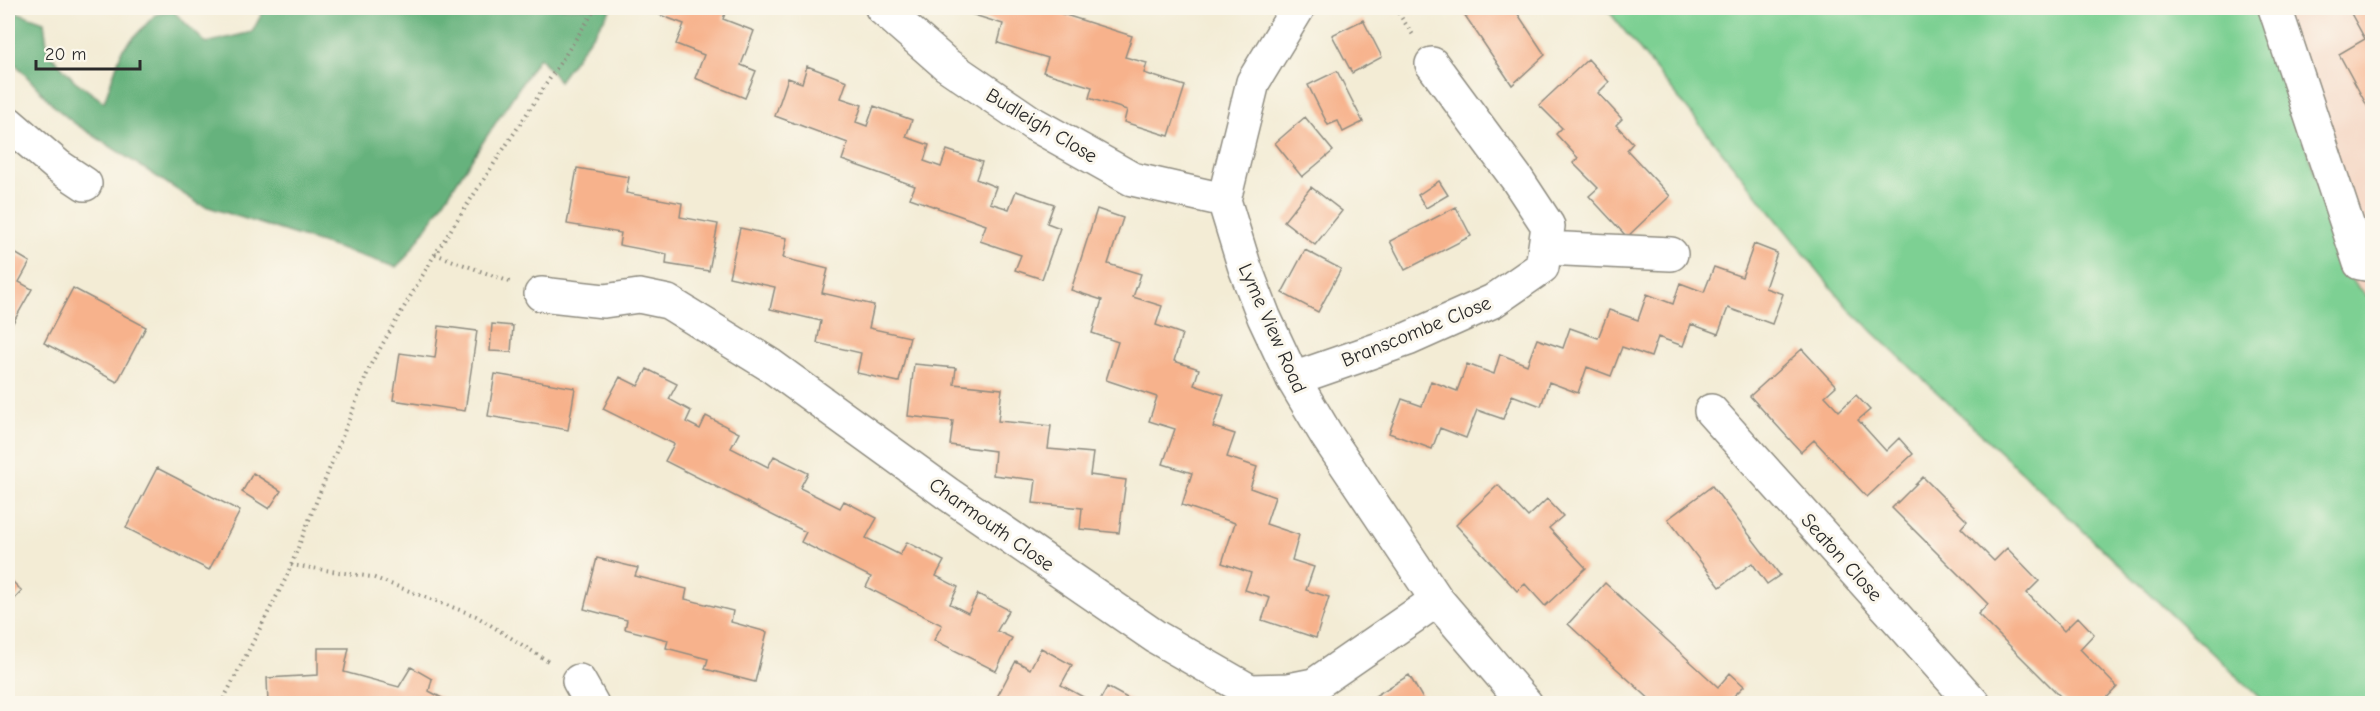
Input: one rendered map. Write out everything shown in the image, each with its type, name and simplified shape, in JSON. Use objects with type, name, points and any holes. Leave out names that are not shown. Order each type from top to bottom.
[{"type":"street","name":"Budleigh Close","points":[[882,8],[947,65],[1032,123],[1062,140],[1132,179],[1224,200]]},
{"type":"street","points":[[1224,200],[1252,82],[1298,8]]},
{"type":"street","points":[[2275,8],[2360,263],[2373,266]]},
{"type":"street","name":"Branscombe Close","points":[[1293,379],[1408,339],[1493,301],[1542,267],[1548,226],[1517,178],[1432,64]]},
{"type":"street","points":[[8,123],[58,166],[85,184]]},
{"type":"street","name":"Lyme View Road","points":[[1224,200],[1244,265],[1293,379],[1327,436],[1437,600],[1526,704]]},
{"type":"street","points":[[1545,248],[1671,254]]},
{"type":"street","name":"Charmouth Close","points":[[541,294],[604,301],[639,296],[668,302],[770,365],[957,501],[1155,637],[1250,691],[1289,690],[1314,685],[1437,600]]},
{"type":"street","name":"Seaton Close","points":[[1711,411],[1974,704]]},
{"type":"path","points":[[221,704],[291,565],[371,364],[435,254],[596,8]]},
{"type":"path","points":[[435,254],[541,294]]},
{"type":"path","points":[[291,565],[372,577],[476,616],[585,692]]},
{"type":"shaded area","points":[[2261,8],[2372,8],[2372,301],[2348,276]]},
{"type":"green space","points":[[265,8],[612,8],[559,81],[539,57],[427,227],[396,267],[199,204],[74,123],[56,108],[8,56],[8,9],[44,22],[48,52],[75,81],[104,102],[122,50],[155,15],[172,10],[206,43],[252,32]]},
{"type":"green space","points":[[1606,8],[2261,8],[2348,276],[2372,301],[2372,703],[2265,703],[1848,308]]},
{"type":"building","points":[[663,8],[727,8],[723,19],[754,31],[741,65],[756,71],[745,98],[695,78],[704,55],[676,44],[684,24],[660,15]]},
{"type":"building","points":[[959,8],[1057,8],[1056,12],[1132,36],[1125,57],[1147,63],[1144,73],[1185,86],[1169,136],[1124,122],[1127,110],[1089,98],[1092,87],[1043,72],[1048,58],[998,43],[1003,24],[958,10]]},
{"type":"building","points":[[1460,8],[1514,8],[1545,55],[1512,85]]},
{"type":"building","points":[[2348,8],[2372,8],[2372,115],[2339,54],[2365,39]]},
{"type":"building","points":[[1363,20],[1382,57],[1352,73],[1332,35]]},
{"type":"building","points":[[1588,59],[1609,82],[1598,93],[1622,119],[1616,125],[1633,143],[1627,150],[1670,196],[1627,237],[1589,196],[1598,188],[1573,163],[1578,158],[1556,134],[1562,128],[1539,105]]},
{"type":"building","points":[[807,66],[847,81],[841,98],[862,105],[856,122],[867,126],[874,106],[912,120],[906,137],[929,145],[924,161],[941,167],[947,150],[982,162],[976,179],[996,187],[990,203],[1009,209],[1016,191],[1054,204],[1047,223],[1060,228],[1042,279],[1015,270],[1021,255],[980,241],[986,225],[910,198],[915,186],[842,160],[848,143],[775,116],[788,78],[802,83]]},
{"type":"building","points":[[1337,71],[1363,122],[1343,132],[1338,121],[1328,125],[1308,85]]},
{"type":"building","points":[[1305,117],[1333,151],[1302,177],[1275,143]]},
{"type":"building","points":[[577,168],[629,177],[626,193],[682,203],[680,217],[718,224],[709,271],[666,264],[667,254],[619,245],[621,233],[567,224]]},
{"type":"building","points":[[1439,181],[1448,195],[1426,208],[1418,195]]},
{"type":"building","points":[[1311,187],[1342,211],[1315,245],[1284,221]]},
{"type":"building","points":[[1456,207],[1471,236],[1405,270],[1390,241]]},
{"type":"building","points":[[1097,209],[1123,218],[1108,264],[1141,274],[1133,297],[1162,306],[1156,325],[1182,334],[1174,361],[1199,369],[1194,385],[1224,395],[1213,427],[1235,434],[1227,457],[1257,467],[1250,488],[1275,497],[1266,524],[1299,535],[1292,560],[1314,567],[1306,590],[1329,597],[1316,638],[1262,620],[1270,598],[1245,590],[1251,573],[1222,563],[1235,523],[1182,505],[1192,473],[1163,464],[1175,429],[1149,421],[1157,397],[1106,380],[1118,342],[1092,333],[1102,300],[1071,290]]},
{"type":"building","points":[[740,228],[787,238],[783,258],[828,269],[822,293],[874,305],[869,328],[910,337],[899,382],[857,373],[861,353],[817,343],[821,321],[770,309],[775,287],[729,277]]},
{"type":"building","points":[[1754,244],[1777,253],[1765,288],[1783,294],[1772,324],[1728,308],[1718,334],[1691,324],[1683,346],[1658,337],[1651,357],[1622,347],[1611,376],[1587,367],[1578,393],[1549,382],[1541,406],[1512,395],[1503,419],[1477,410],[1466,438],[1440,428],[1432,449],[1389,433],[1402,399],[1422,406],[1431,381],[1457,391],[1467,364],[1494,374],[1500,354],[1527,365],[1537,339],[1563,348],[1570,328],[1598,338],[1609,310],[1638,320],[1647,294],[1673,304],[1680,283],[1704,292],[1714,267],[1742,277]]},
{"type":"building","points":[[8,249],[30,262],[19,282],[32,289],[10,328],[8,327]]},
{"type":"building","points":[[1305,250],[1341,269],[1318,312],[1282,293]]},
{"type":"building","points":[[73,288],[146,327],[117,382],[44,343]]},
{"type":"building","points":[[492,324],[513,326],[511,352],[490,351]]},
{"type":"building","points":[[439,326],[477,331],[465,411],[393,400],[400,353],[435,358]]},
{"type":"building","points":[[1802,349],[1836,386],[1825,396],[1839,411],[1856,395],[1870,410],[1858,420],[1886,451],[1899,438],[1913,454],[1867,497],[1814,440],[1801,452],[1750,396]]},
{"type":"building","points":[[914,364],[956,368],[954,384],[1002,389],[998,421],[1051,426],[1048,449],[1093,453],[1090,475],[1126,480],[1119,533],[1080,529],[1082,508],[1033,503],[1036,480],[993,475],[995,451],[950,445],[953,421],[908,416]]},
{"type":"building","points":[[647,369],[677,384],[669,399],[691,411],[686,422],[700,429],[706,416],[739,433],[731,448],[768,467],[774,456],[808,473],[800,488],[840,508],[844,501],[877,518],[866,538],[900,555],[907,542],[944,561],[936,576],[958,587],[950,604],[968,613],[978,594],[1009,610],[997,631],[1012,638],[996,671],[934,640],[942,625],[866,587],[871,577],[801,542],[806,532],[665,461],[674,444],[603,409],[620,377],[638,386]]},
{"type":"building","points":[[495,374],[575,388],[568,430],[488,416]]},
{"type":"building","points":[[157,468],[240,511],[209,570],[126,528]]},
{"type":"building","points":[[253,473],[281,491],[269,509],[242,492]]},
{"type":"building","points":[[1923,477],[1967,521],[1961,528],[1994,561],[2007,548],[2039,581],[2027,593],[2064,631],[2078,617],[2094,634],[2080,649],[2117,687],[2101,704],[2068,704],[1978,614],[1988,604],[1892,508]]},
{"type":"building","points":[[1498,485],[1528,517],[1547,499],[1563,516],[1549,528],[1586,568],[1545,606],[1525,584],[1517,591],[1456,525]]},
{"type":"building","points":[[1712,486],[1780,575],[1767,584],[1752,563],[1720,587],[1668,519]]},
{"type":"building","points":[[597,558],[638,568],[635,576],[687,589],[685,599],[733,611],[731,622],[767,632],[755,682],[705,669],[708,659],[666,648],[668,640],[625,629],[627,620],[584,609]]},
{"type":"building","points":[[8,577],[22,591],[8,606]]},
{"type":"building","points":[[1605,583],[1718,687],[1730,673],[1744,686],[1729,701],[1732,704],[1655,704],[1568,624]]},
{"type":"building","points":[[318,648],[349,648],[344,672],[399,687],[411,667],[432,679],[429,691],[453,704],[268,704],[267,678],[318,675]]},
{"type":"building","points":[[1041,648],[1072,665],[1061,685],[1096,704],[1000,704],[995,701],[1016,661],[1030,669]]},
{"type":"building","points":[[1409,675],[1426,704],[1362,704]]},
{"type":"building","points":[[1107,687],[1138,704],[1098,704]]}]
